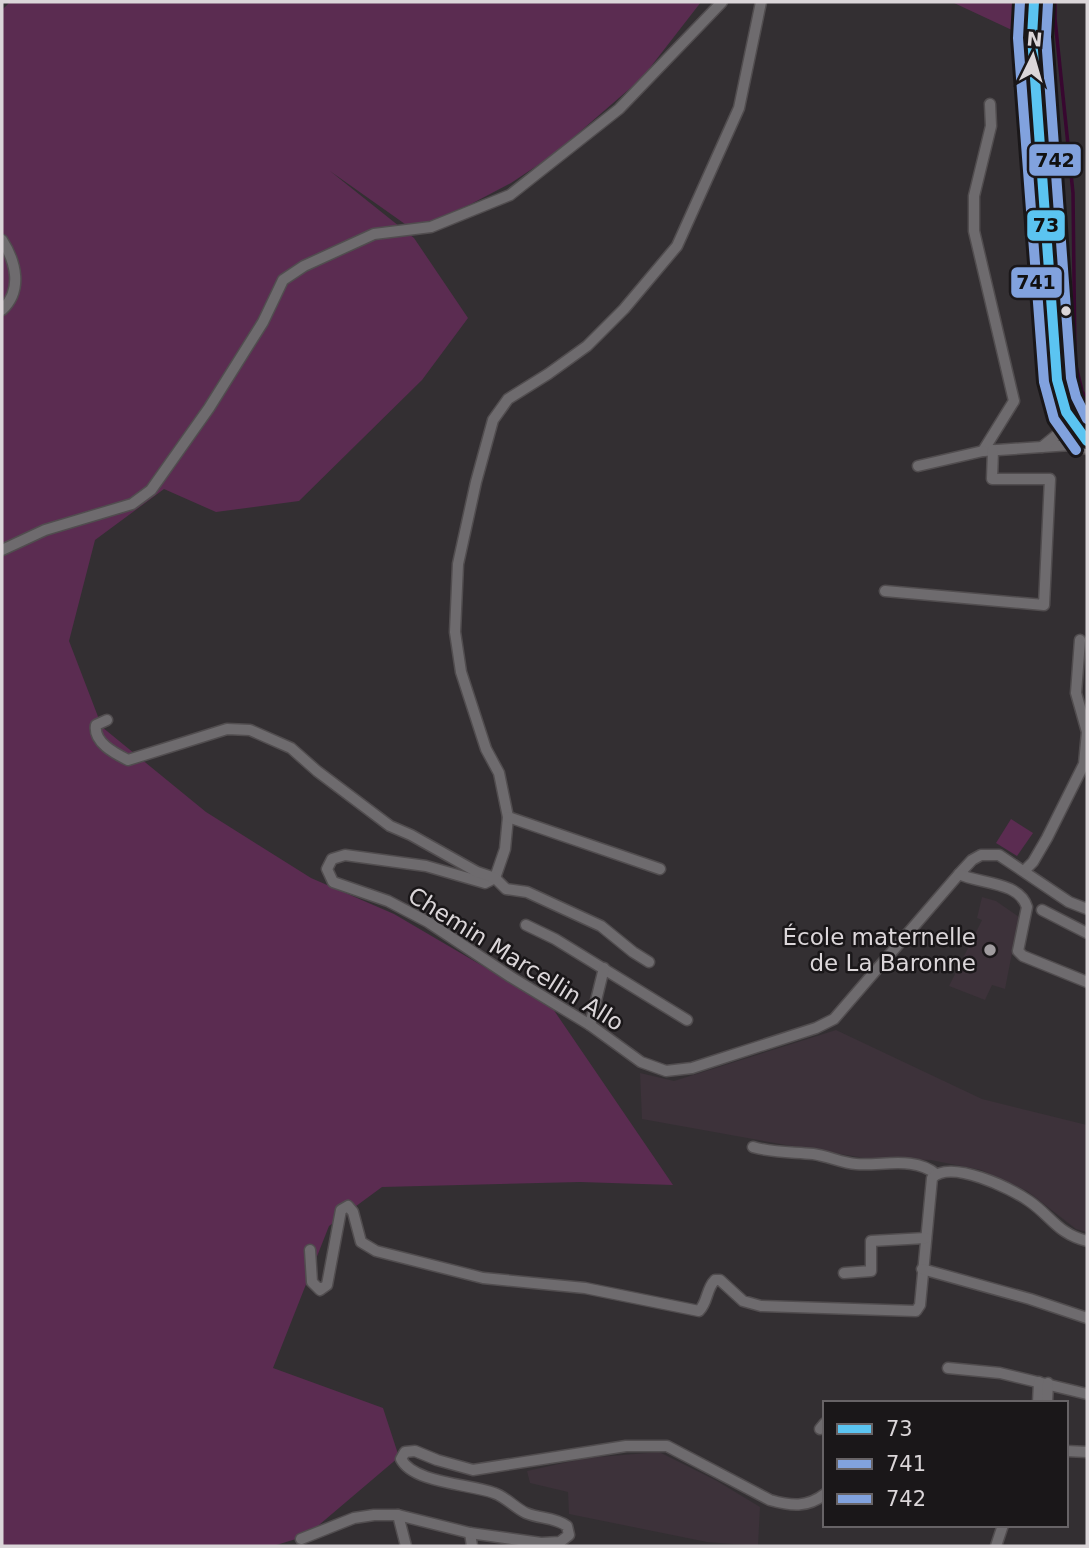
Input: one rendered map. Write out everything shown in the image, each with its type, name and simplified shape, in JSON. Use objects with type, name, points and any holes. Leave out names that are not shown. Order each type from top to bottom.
[{"type":"main road","points":[[1034,2],[1032,37],[1057,355],[1057,387],[1063,407],[1082,428]]},
{"type":"main road","points":[[1057,355],[1064,386],[1082,428]]},
{"type":"street","points":[[2,550],[56,527],[132,504],[151,490],[209,408],[263,322],[283,280],[304,266],[374,234],[431,227],[510,195],[619,109],[722,2]]},
{"type":"street","points":[[495,878],[505,849],[508,817],[499,773],[486,749],[461,673],[455,632],[458,564],[493,420],[508,398],[587,346],[624,309],[677,246],[739,108],[761,2]]},
{"type":"street","points":[[885,591],[1044,605],[1050,479],[992,479],[988,451],[1014,401],[974,231],[974,196],[991,126],[990,104]]},
{"type":"street","points":[[2,240],[12,255],[16,281],[8,304],[2,310]]},
{"type":"street","points":[[1058,434],[1063,407]]},
{"type":"street","points":[[1042,447],[1058,434],[1082,428]]},
{"type":"street","points":[[1070,446],[1082,428]]},
{"type":"street","points":[[918,466],[988,451],[1070,446],[1087,449]]},
{"type":"street","points":[[1024,870],[1033,862],[1047,838],[1084,764],[1087,732],[1076,692],[1080,640]]},
{"type":"street","points":[[107,720],[96,725],[95,733],[100,741],[128,760],[227,729],[250,730],[291,748],[390,827],[411,835],[477,872],[495,878],[506,889],[527,892],[601,926],[649,962]]},
{"type":"street","points":[[508,817],[660,869]]},
{"type":"street","name":"Chemin Marcellin Allo","points":[[495,878],[485,883],[426,866],[345,855],[332,859],[327,869],[333,882],[388,901],[428,922],[511,978],[590,1025],[641,1062],[666,1071],[692,1068],[816,1028],[834,1019],[959,874],[981,855],[992,854],[1006,858],[1069,902],[1087,909]]},
{"type":"street","points":[[959,874],[1017,892],[1027,906],[1018,951],[1023,956],[1087,982]]},
{"type":"street","points":[[1042,910],[1087,933]]},
{"type":"street","points":[[526,925],[555,939],[687,1020]]},
{"type":"street","points":[[590,1025],[604,968]]},
{"type":"street","points":[[753,1147],[767,1151],[814,1154],[855,1164],[901,1163],[926,1166],[936,1174]]},
{"type":"street","points":[[310,1250],[312,1282],[320,1290],[327,1285],[341,1210],[348,1206],[353,1212],[361,1242],[376,1251],[483,1278],[585,1288],[699,1311],[705,1306],[709,1286],[715,1280],[720,1280],[743,1301],[761,1306],[916,1311],[920,1305],[932,1178],[936,1174],[951,1171],[1006,1188],[1031,1202],[1055,1226],[1087,1241]]},
{"type":"street","points":[[844,1273],[871,1271],[871,1241],[926,1238]]},
{"type":"street","points":[[922,1269],[1087,1318]]},
{"type":"street","points":[[948,1368],[1000,1373],[1087,1394]]},
{"type":"street","points":[[1038,1401],[1043,1382]]},
{"type":"street","points":[[1043,1382],[1047,1401]]},
{"type":"street","points":[[301,1539],[354,1518],[374,1515],[398,1515],[470,1533],[541,1543],[560,1542],[569,1535],[567,1526],[558,1520],[526,1513],[497,1493],[424,1476],[405,1467],[401,1459],[405,1452],[415,1451],[473,1470],[626,1446],[667,1446],[778,1503],[814,1503],[823,1496]]},
{"type":"street","points":[[1068,1451],[1087,1452]]},
{"type":"street","points":[[398,1515],[407,1546]]},
{"type":"street","points":[[996,1546],[1002,1527]]},
{"type":"street","points":[[470,1533],[472,1546]]},
{"type":"shaded area","points":[[10,2],[701,2],[642,78],[553,155],[511,183],[471,204],[412,229],[330,171],[414,238],[468,318],[422,380],[299,501],[216,512],[164,489],[95,540],[69,641],[102,727],[206,812],[311,878],[394,914],[551,1006],[673,1185],[580,1182],[382,1187],[329,1226],[273,1368],[383,1408],[399,1457],[306,1536],[273,1546],[2,1546],[2,10]]},
{"type":"shaded area","points":[[952,2],[1018,2],[1014,31]]},
{"type":"shaded area","points":[[1011,819],[1033,833],[1017,856],[996,843]]},
{"type":"shaded area","name":"École maternelle de La Baronne","points":[[982,897],[996,901],[1019,917],[1005,989],[992,985],[985,1000],[949,986],[982,920],[977,918]]},
{"type":"shaded area","points":[[836,1030],[982,1099],[1087,1125],[1087,1232],[1076,1229],[1027,1191],[981,1170],[931,1160],[871,1159],[642,1119],[640,1073],[674,1081]]},
{"type":"shaded area","points":[[659,1452],[717,1481],[760,1507],[758,1546],[707,1542],[569,1514],[568,1492],[530,1483],[527,1471],[586,1458]]},
{"type":"waterway","points":[[1055,2],[1073,193],[1075,362],[1087,400]]},
{"type":"transit line","name":"741","points":[[1020,2],[1018,38],[1044,382],[1054,419],[1076,450]]},
{"type":"transit line","name":"73","points":[[1034,2],[1032,37],[1057,380],[1066,412],[1087,441]]},
{"type":"transit line","name":"742","points":[[1048,3],[1046,37],[1071,378],[1076,397],[1087,419]]},
{"type":"place","name":"École maternelle de La Baronne","points":[[990,950]]}]
